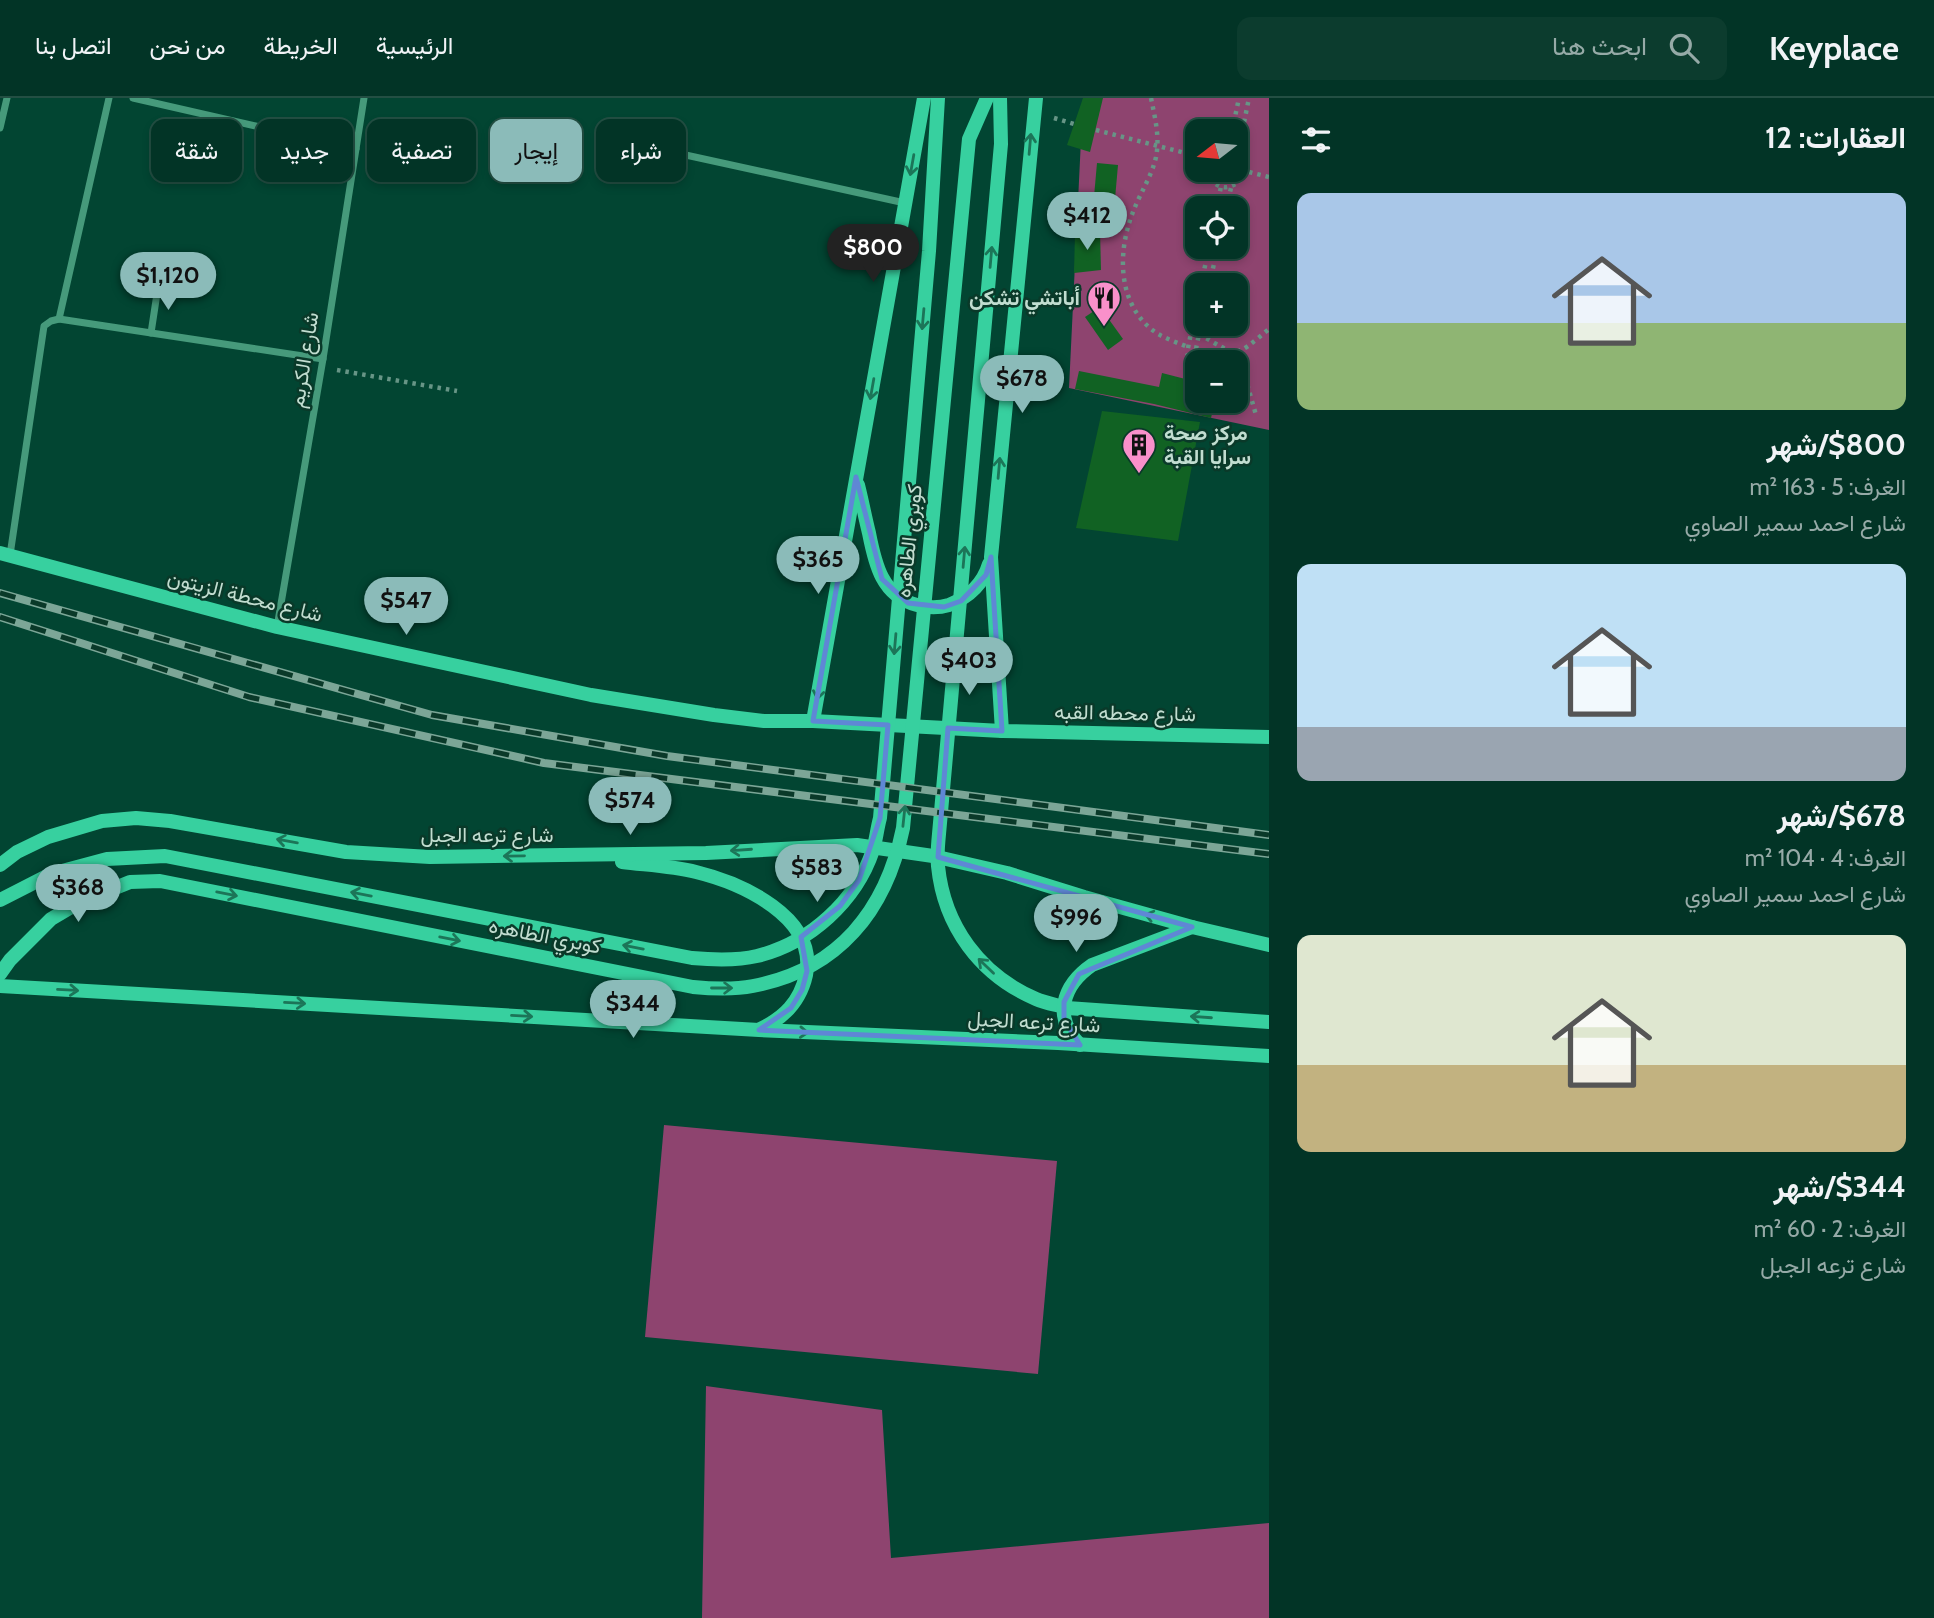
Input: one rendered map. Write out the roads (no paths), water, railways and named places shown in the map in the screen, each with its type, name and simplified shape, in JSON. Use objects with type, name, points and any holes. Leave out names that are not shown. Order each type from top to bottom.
[{"type":"main road","points":[[813,721],[924,98]]},
{"type":"main road","name":"كوبري الطاهره","points":[[0,900],[51,874],[107,859],[165,856],[692,958],[725,960],[757,956],[788,945],[816,929],[840,906],[859,880],[873,850],[880,818],[929,251],[938,98]]},
{"type":"main road","name":"كوبري الطاهره","points":[[0,974],[10,960],[51,919],[78,903],[130,882],[160,881],[680,985],[713,989],[751,987],[780,979],[807,968],[831,952],[872,910],[897,857],[903,828],[969,139],[987,98]]},
{"type":"main road","points":[[1000,98],[1001,144],[939,834],[937,864],[942,893],[952,921],[967,947],[987,969],[1011,987],[1038,1000],[1067,1008],[1269,1021]]},
{"type":"main road","points":[[1003,731],[991,557],[1036,98]]},
{"type":"main road","points":[[856,477],[881,579],[893,593],[908,603],[944,607],[961,600],[975,590],[986,575],[991,557]]},
{"type":"main road","name":"شارع محطة الزيتون","points":[[5,554],[277,627],[613,699],[764,721],[813,721]]},
{"type":"main road","name":"شارع محطه القبه","points":[[813,721],[1003,731],[1269,737]]},
{"type":"main road","name":"شارع ترعه الجبل","points":[[0,865],[17,852],[48,837],[102,821],[136,818],[170,821],[346,852],[430,857],[706,853],[857,845],[933,856],[1007,873],[1192,927],[1269,945]]},
{"type":"main road","points":[[578,856],[695,871],[758,897],[788,918],[799,931],[806,950],[807,971],[802,990],[792,1008],[777,1021],[759,1030]]},
{"type":"main road","points":[[1080,1045],[1069,1034],[1064,1018],[1064,1002],[1069,987],[1079,974],[1092,965],[1192,927]]},
{"type":"main road","name":"شارع ترعه الجبل","points":[[0,986],[759,1030],[1269,1056]]},
{"type":"street","points":[[0,128],[7,98]]},
{"type":"street","points":[[59,319],[109,98]]},
{"type":"street","points":[[133,98],[356,149]]},
{"type":"street","name":"شارع الكريم","points":[[277,627],[364,98]]},
{"type":"street","points":[[686,155],[905,203]]},
{"type":"street","points":[[151,333],[158,288]]},
{"type":"street","points":[[5,554],[44,326],[51,321],[59,319],[151,333],[322,363]]},
{"type":"railway","points":[[0,593],[432,715],[667,756],[1269,835]]},
{"type":"railway","points":[[0,617],[249,697],[544,763],[1269,854]]},
{"type":"place","name":"أباتشي تشكن","points":[[1104,328]]},
{"type":"place","name":"مركز صحة سرايا القبة","points":[[1139,475]]}]
